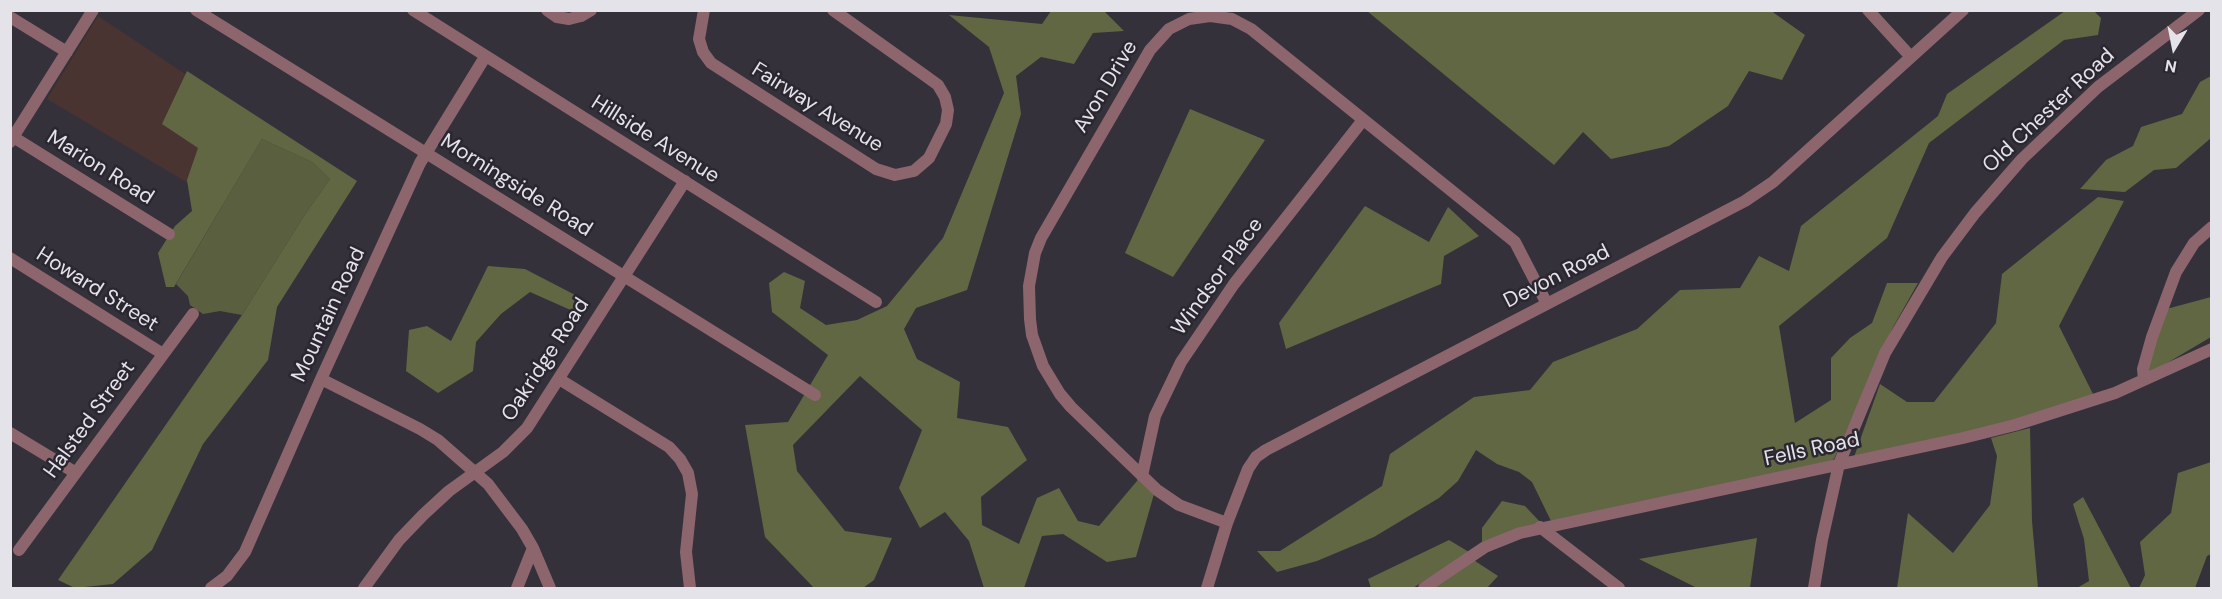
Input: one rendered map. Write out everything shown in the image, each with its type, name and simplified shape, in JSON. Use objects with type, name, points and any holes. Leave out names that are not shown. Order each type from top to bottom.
[{"type":"street","points":[[11,138],[93,10]]},
{"type":"street","name":"Morningside Road","points":[[196,10],[815,395]]},
{"type":"street","name":"Hillside Avenue","points":[[413,10],[876,302]]},
{"type":"street","points":[[547,10],[557,17],[569,19],[582,16],[591,10]]},
{"type":"street","name":"Fairway Avenue","points":[[704,10],[699,39],[703,52],[711,63],[876,169],[895,175],[914,171],[929,158],[946,124],[948,110],[945,97],[938,85],[833,10]]},
{"type":"street","points":[[1868,10],[1911,57]]},
{"type":"street","name":"Devon Road","points":[[1207,588],[1227,523],[1248,469],[1256,457],[1745,201],[1773,182],[1963,10]]},
{"type":"street","name":"Old Chester Road","points":[[1814,588],[1839,464],[1871,382],[1885,353],[1942,257],[1975,213],[2022,159],[2098,87],[2199,10]]},
{"type":"street","points":[[10,16],[67,52]]},
{"type":"street","name":"Avon Drive","points":[[1227,523],[1179,505],[1142,476],[1071,407],[1051,381],[1032,335],[1028,300],[1031,269],[1041,238],[1150,51],[1164,34],[1182,22],[1210,16],[1232,19],[1251,29],[1515,242],[1547,304]]},
{"type":"street","name":"Mountain Road","points":[[212,588],[227,576],[245,552],[321,379],[426,154],[485,57]]},
{"type":"street","name":"Windsor Place","points":[[1142,476],[1155,416],[1181,362],[1234,284],[1363,120]]},
{"type":"street","name":"Marion Road","points":[[11,138],[169,234]]},
{"type":"street","name":"Oakridge Road","points":[[364,588],[411,527],[450,491],[518,438],[536,415],[685,181]]},
{"type":"street","points":[[2144,380],[2143,369],[2152,337],[2176,272],[2194,243],[2211,227]]},
{"type":"street","name":"Howard Street","points":[[10,258],[163,354]]},
{"type":"street","name":"Halsted Street","points":[[19,550],[193,314]]},
{"type":"street","name":"Fells Road","points":[[1424,588],[1485,547],[1540,527],[2015,425],[2075,407],[2144,380],[2211,349]]},
{"type":"street","points":[[321,379],[420,429],[438,440],[476,473],[488,484],[522,529],[550,588]]},
{"type":"street","points":[[559,379],[669,447],[680,459],[688,473],[692,494],[686,552],[690,588]]},
{"type":"street","points":[[10,433],[76,473]]},
{"type":"street","points":[[1540,527],[1618,588]]},
{"type":"street","points":[[517,588],[533,548]]},
{"type":"shaded area","points":[[98,16],[334,173],[242,315],[220,311],[203,314],[190,305],[188,296],[176,284],[223,204],[47,99]]},
{"type":"green space","points":[[1051,11],[1104,11],[1124,31],[1093,33],[1074,64],[1041,57],[1016,76],[1021,114],[967,290],[916,308],[904,329],[917,359],[960,382],[957,418],[1008,427],[1027,460],[981,497],[982,525],[1019,544],[1037,498],[1059,488],[1078,521],[1099,526],[1142,475],[1156,487],[1136,557],[1107,562],[1063,534],[1042,536],[1024,588],[984,588],[969,541],[945,512],[920,528],[899,488],[922,430],[860,376],[793,445],[797,471],[845,531],[892,538],[874,580],[863,588],[814,588],[765,537],[745,425],[788,422],[828,355],[772,312],[769,283],[784,272],[805,281],[800,308],[826,325],[857,320],[887,306],[943,238],[1004,93],[989,47],[949,15],[1042,24]]},
{"type":"green space","points":[[1367,11],[1773,11],[1805,35],[1782,80],[1749,71],[1728,106],[1669,146],[1611,159],[1583,132],[1554,165]]},
{"type":"green space","points":[[2065,11],[2094,11],[2101,18],[2098,35],[2064,40],[1929,143],[1887,238],[1779,326],[1795,423],[1831,400],[1831,358],[1850,338],[1872,323],[1887,283],[1918,283],[1892,329],[1834,459],[1823,466],[1552,523],[1532,482],[1519,472],[1497,464],[1476,450],[1458,481],[1439,498],[1374,537],[1317,561],[1277,572],[1257,551],[1280,551],[1382,486],[1390,454],[1474,397],[1530,390],[1553,362],[1637,329],[1680,290],[1740,288],[1759,256],[1789,271],[1801,226],[1938,116],[1947,94]]},
{"type":"green space","points":[[187,71],[357,181],[277,307],[268,360],[203,444],[152,550],[113,584],[75,588],[58,580],[242,315],[330,179],[312,162],[262,139],[174,287],[166,287],[158,253],[175,226],[192,211],[187,180],[198,148],[162,124]]},
{"type":"green space","points":[[2211,76],[2211,138],[2176,168],[2154,170],[2125,192],[2080,189],[2106,160],[2133,146],[2141,127],[2182,114],[2200,82]]},
{"type":"green space","points":[[1190,109],[1265,140],[1173,277],[1125,253]]},
{"type":"green space","points":[[262,139],[312,162],[330,179],[242,315],[220,311],[203,314],[190,305],[188,296],[176,284]]},
{"type":"green space","points":[[2098,197],[2124,201],[2059,326],[2095,398],[2029,420],[1854,457],[1880,384],[1907,402],[1934,402],[1996,323],[2002,274]]},
{"type":"green space","points":[[1365,206],[1429,242],[1448,207],[1479,236],[1444,256],[1441,284],[1286,349],[1279,323]]},
{"type":"green space","points":[[488,266],[525,269],[581,298],[575,312],[530,292],[501,314],[476,342],[473,371],[438,393],[406,371],[409,330],[427,326],[451,341]]},
{"type":"green space","points":[[2211,297],[2211,337],[2140,379],[2159,311]]},
{"type":"green space","points":[[2030,428],[2032,521],[2038,588],[1897,588],[1908,513],[1953,553],[1990,505],[1997,456],[1991,438]]},
{"type":"green space","points":[[2211,462],[2211,554],[2207,556],[2195,588],[2139,588],[2145,575],[2140,542],[2171,513],[2178,473]]},
{"type":"green space","points":[[2083,497],[2131,588],[2077,588],[2089,581],[2084,539],[2073,504]]},
{"type":"green space","points":[[1502,501],[1525,506],[1541,523],[1482,542],[1482,528]]},
{"type":"green space","points":[[1757,538],[1750,588],[1697,588],[1639,559]]},
{"type":"green space","points":[[1449,540],[1469,552],[1413,588],[1371,588],[1368,579]]},
{"type":"green space","points":[[1472,559],[1498,576],[1487,588],[1429,588]]}]
